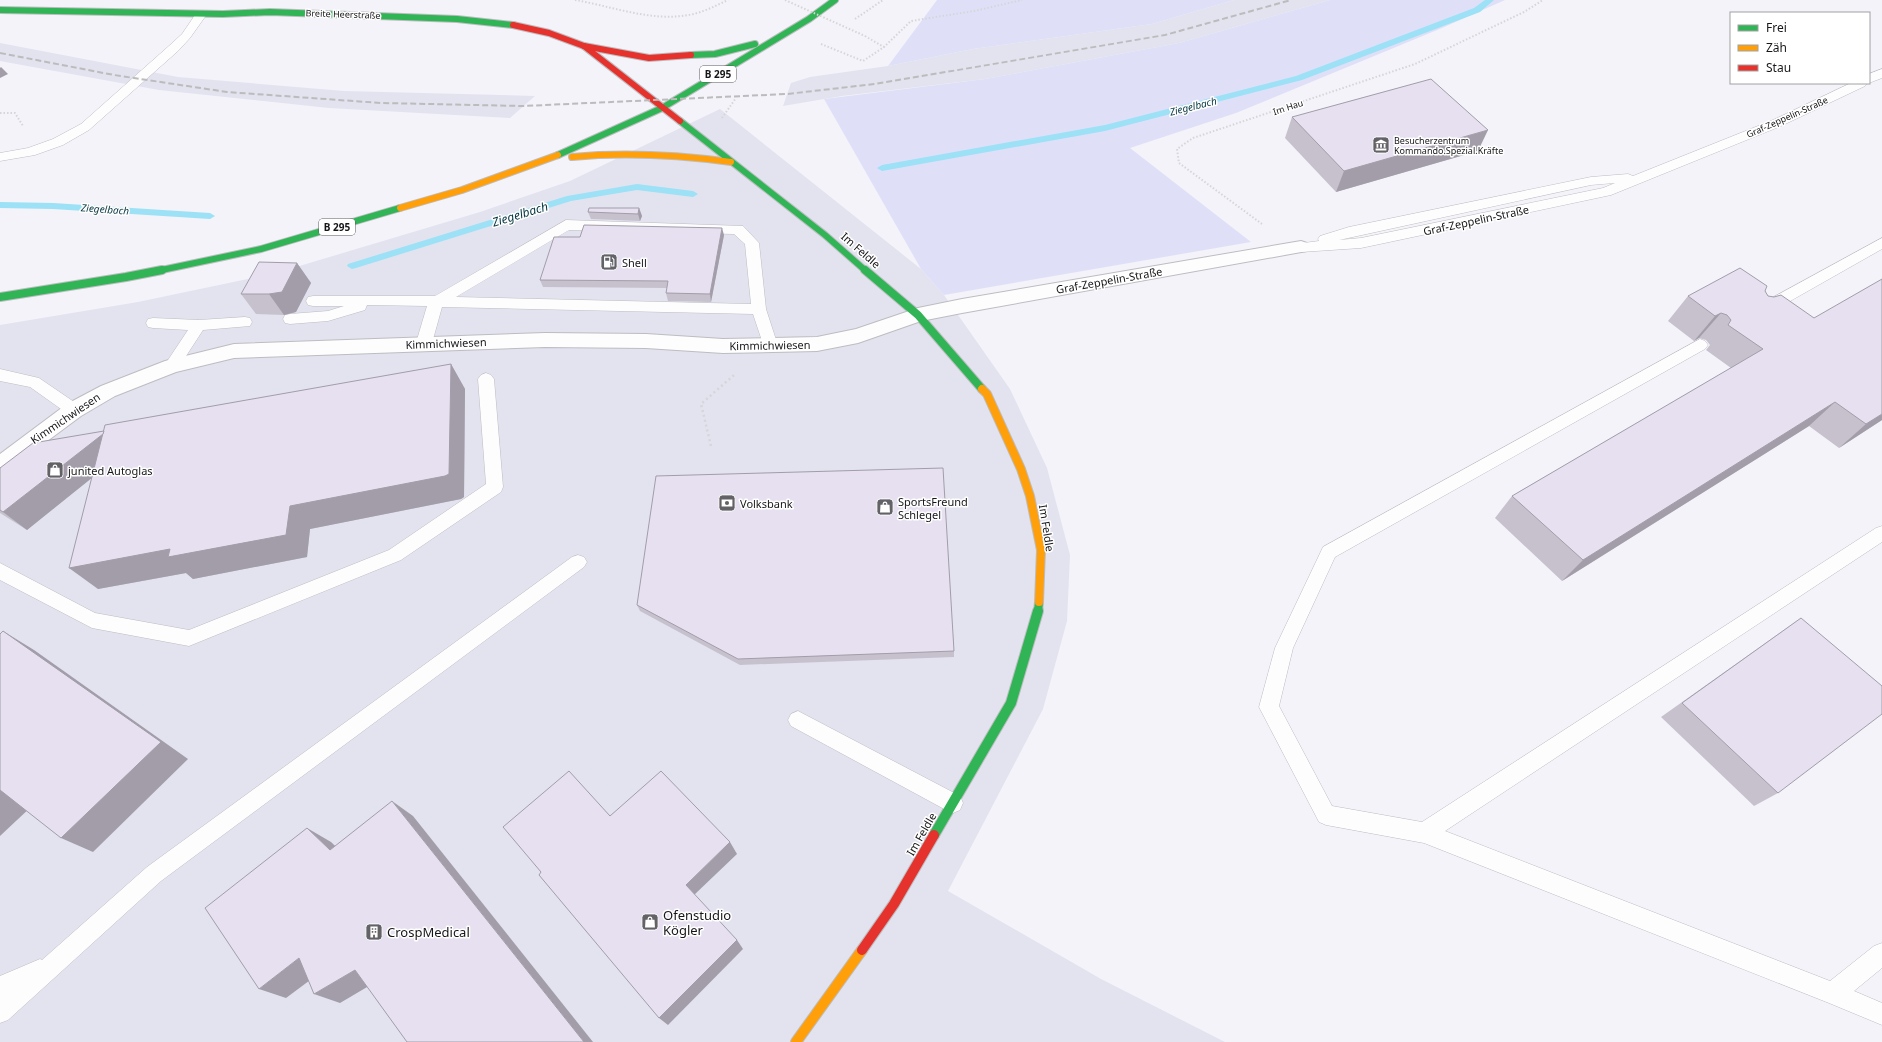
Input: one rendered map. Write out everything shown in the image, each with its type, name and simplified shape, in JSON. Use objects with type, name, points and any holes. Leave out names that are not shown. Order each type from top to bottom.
[{"type":"street","name":"B 295","points":[[0,297],[126,277],[261,249],[462,190],[545,161],[662,108],[809,19],[835,0]]},
{"type":"street","name":"Breite Heerstraße","points":[[0,10],[201,14],[270,12],[364,14],[457,19],[515,25],[549,33],[584,46],[662,108]]},
{"type":"street","points":[[584,46],[649,58],[715,54],[775,39]]},
{"type":"street","name":"Im Feldle","points":[[662,108],[825,235],[918,315],[987,394],[1022,469],[1030,496],[1041,550],[1038,616],[1011,703],[894,904],[796,1042]]},
{"type":"street","points":[[545,161],[604,153],[676,154],[731,162]]},
{"type":"street","name":"Graf-Zeppelin-Straße","points":[[918,315],[1298,248]]},
{"type":"street","name":"Kimmichwiesen","points":[[0,465],[74,410],[108,391],[172,366],[234,351],[424,343],[561,340],[646,341],[748,346],[817,344],[858,336],[918,315]]},
{"type":"lane","points":[[0,156],[30,152],[58,142],[85,127],[174,48],[186,36],[201,14]]},
{"type":"lane","points":[[1870,79],[1882,73]]},
{"type":"lane","name":"Graf-Zeppelin-Straße","points":[[1298,248],[1369,242],[1606,192],[1647,177],[1777,123],[1859,84]]},
{"type":"lane","points":[[424,343],[436,302],[566,225],[661,226],[738,229],[752,242],[759,309],[770,346]]},
{"type":"lane","points":[[1751,316],[1882,242]]},
{"type":"lane","points":[[313,301],[381,300],[633,304],[759,309]]},
{"type":"lane","points":[[290,318],[328,316],[381,300]]},
{"type":"lane","points":[[153,323],[199,325],[245,322]]},
{"type":"lane","points":[[172,366],[199,325]]},
{"type":"lane","points":[[1700,345],[1329,552],[1284,648],[1269,707],[1326,815],[1424,833],[1833,993],[1882,1014]]},
{"type":"lane","points":[[0,375],[34,382],[74,410]]},
{"type":"lane","points":[[0,571],[92,620],[189,638],[395,555],[494,487],[486,379]]},
{"type":"lane","points":[[1424,833],[1882,533]]},
{"type":"lane","points":[[0,1012],[154,874],[578,562]]},
{"type":"lane","points":[[798,720],[953,803]]},
{"type":"lane","points":[[1833,993],[1882,954]]},
{"type":"lane","points":[[0,987],[51,966]]},
{"type":"path","points":[[575,0],[652,17],[671,18],[689,16],[713,9],[728,0]]},
{"type":"path","points":[[785,0],[865,36],[884,47]]},
{"type":"path","points":[[852,22],[883,0]]},
{"type":"path","points":[[827,39],[821,44],[863,61],[884,47],[911,21],[974,11],[1022,0]]},
{"type":"path","name":"Im Hau","points":[[1298,248],[1179,163],[1177,149],[1193,138],[1416,64],[1524,12],[1543,0]]},
{"type":"path","points":[[839,31],[846,26]]},
{"type":"path","points":[[720,120],[736,98]]},
{"type":"path","points":[[0,113],[14,113]]},
{"type":"path","points":[[711,446],[701,404],[733,377],[748,346]]},
{"type":"shaded area","points":[[937,0],[1234,0],[1152,24],[973,49],[888,66]]},
{"type":"shaded area","points":[[1234,0],[1330,0],[1179,43],[985,79],[842,96],[783,106],[791,83],[810,77],[888,66],[973,49],[1152,24]]},
{"type":"shaded area","points":[[1330,0],[1505,0],[1442,28],[1236,113],[1130,148],[1251,242],[944,295],[921,269],[824,99],[985,79],[1179,43]]},
{"type":"shaded area","points":[[0,43],[178,77],[344,91],[535,96],[510,118],[329,108],[159,90],[0,61]]},
{"type":"shaded area","points":[[720,109],[921,269],[944,295],[1010,389],[1047,468],[1070,555],[1067,621],[1043,709],[948,891],[1101,979],[1225,1042],[0,1042],[0,325],[138,302],[276,273],[480,212],[570,181]]},
{"type":"building","name":"Besucherzentrum Kommando.Spezial.Kräfte","points":[[1431,79],[1488,130],[1344,171],[1292,117]]},
{"type":"building","points":[[589,208],[639,208],[638,214],[588,212]]},
{"type":"building","points":[[584,225],[722,228],[710,294],[666,293],[668,281],[540,280],[554,237],[580,237]]},
{"type":"building","points":[[259,262],[297,263],[282,292],[269,294],[241,294]]},
{"type":"building","points":[[1740,268],[1767,286],[1765,291],[1768,296],[1774,297],[1781,295],[1814,318],[1882,279],[1882,414],[1866,424],[1835,402],[1583,560],[1512,496],[1763,349],[1728,325],[1731,320],[1727,315],[1721,313],[1715,316],[1688,296]]},
{"type":"building","points":[[451,364],[449,474],[290,506],[286,535],[168,557],[170,549],[69,568],[105,425]]},
{"type":"building","points":[[104,431],[103,434],[3,512],[0,510],[0,468],[33,443]]},
{"type":"building","points":[[943,468],[954,651],[738,659],[637,605],[656,476]]},
{"type":"building","points":[[1801,618],[1882,686],[1882,714],[1778,793],[1682,703]]},
{"type":"building","points":[[3,631],[161,742],[61,838],[0,790],[0,634]]},
{"type":"building","name":"Ofenstudio Kögler","points":[[569,771],[610,816],[661,771],[730,842],[686,885],[737,940],[659,1018],[539,875],[541,872],[503,827]]},
{"type":"building","name":"CrospMedical","points":[[392,801],[584,1042],[407,1042],[355,970],[314,994],[299,958],[259,989],[205,908],[307,828],[330,850]]},
{"type":"waterway","name":"Ziegelbach","points":[[882,168],[1105,128],[1299,78],[1477,10],[1490,0]]},
{"type":"waterway","name":"Ziegelbach","points":[[352,266],[570,198],[637,187],[693,194]]},
{"type":"waterway","name":"Ziegelbach","points":[[0,205],[53,206],[210,216]]},
{"type":"railway","points":[[0,53],[114,75],[227,92],[381,103],[523,106],[787,94],[875,84],[1165,35],[1291,0]]},
{"type":"traffic: fast","points":[[558,155],[662,108],[809,19],[835,0]]},
{"type":"traffic: fast","points":[[0,10],[223,14],[270,12],[457,19],[513,25]]},
{"type":"traffic: fast","points":[[691,55],[715,54],[755,44]]},
{"type":"traffic: fast","points":[[680,121],[825,235],[918,315],[982,389]]},
{"type":"traffic: fast","points":[[0,297],[126,277],[261,249],[400,208]]},
{"type":"traffic: fast","points":[[934,835],[1011,703],[1038,616],[1039,602]]},
{"type":"traffic: slow","points":[[572,157],[632,154],[691,157],[731,162]]},
{"type":"traffic: slow","points":[[400,208],[462,190],[558,155]]},
{"type":"traffic: slow","points":[[982,389],[987,394],[1021,469],[1030,496],[1041,550],[1039,602]]},
{"type":"traffic: slow","points":[[796,1042],[862,950]]},
{"type":"traffic: jam","points":[[513,25],[549,33],[584,46],[680,121]]},
{"type":"traffic: jam","points":[[584,46],[649,58],[691,55]]},
{"type":"traffic: jam","points":[[862,950],[894,904],[934,835]]},
{"type":"place","name":"Besucherzentrum Kommando.Spezial.Kräfte","points":[[1381,145]]},
{"type":"place","name":"Shell","points":[[609,262]]},
{"type":"place","name":"junited Autoglas","points":[[55,470]]},
{"type":"place","name":"Volksbank","points":[[727,503]]},
{"type":"place","name":"SportsFreund Schlegel","points":[[885,507]]},
{"type":"place","name":"Ofenstudio Kögler","points":[[650,922]]},
{"type":"place","name":"CrospMedical","points":[[374,932]]}]
